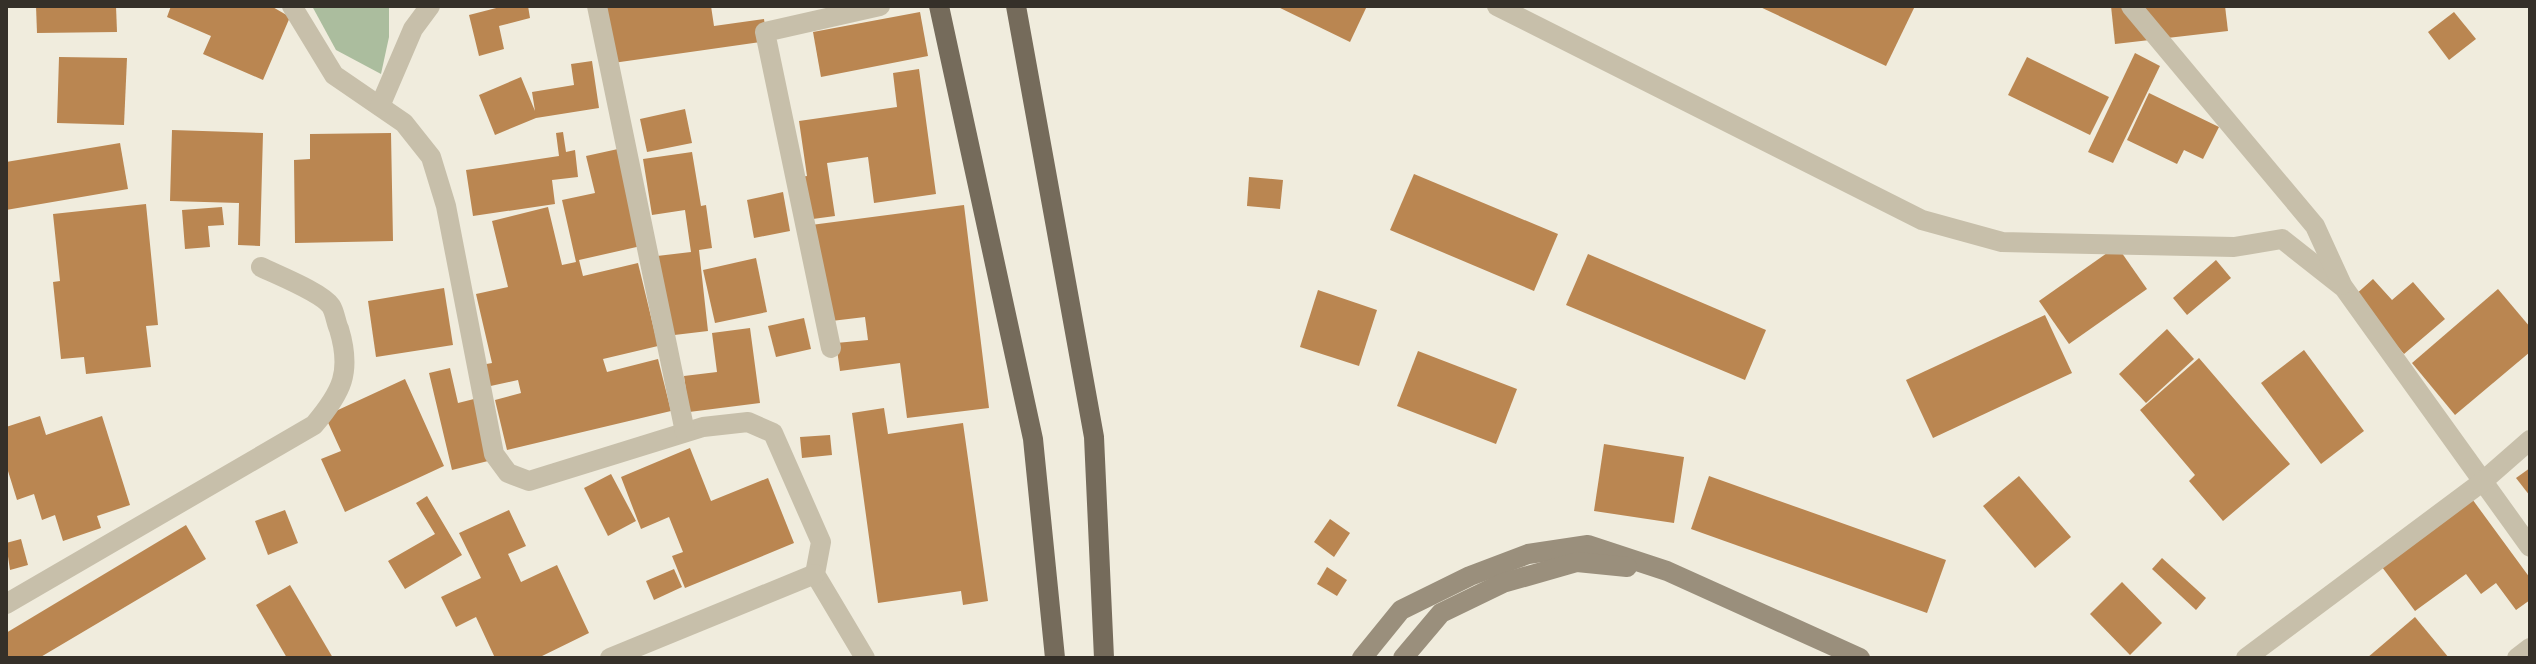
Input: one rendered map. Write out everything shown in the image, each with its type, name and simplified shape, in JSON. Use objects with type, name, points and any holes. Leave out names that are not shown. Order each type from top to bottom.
[{"type":"main road","points":[[939,6],[1033,439],[1055,658]]},
{"type":"main road","points":[[1016,6],[1094,437],[1104,658]]},
{"type":"street","points":[[292,6],[334,75],[404,123],[431,157],[446,206],[494,454],[508,473],[529,481],[703,427],[748,422],[773,433],[821,542],[815,574],[865,658]]},
{"type":"street","points":[[380,106],[413,29],[430,6]]},
{"type":"street","points":[[597,6],[685,432]]},
{"type":"street","points":[[831,348],[765,32],[880,6]]},
{"type":"street","points":[[1497,6],[1922,220],[2002,242],[2234,247],[2282,239],[2344,288]]},
{"type":"street","points":[[2131,6],[2315,226],[2344,288],[2530,547]]},
{"type":"street","points":[[6,604],[314,425],[332,404],[346,371],[342,341],[331,305],[307,289],[261,267]]},
{"type":"street","points":[[2246,658],[2482,482],[2530,440]]},
{"type":"street","points":[[1362,658],[1401,610],[1470,576],[1528,554],[1588,545],[1667,571],[1860,658]]},
{"type":"street","points":[[1403,658],[1441,613],[1503,583],[1577,562],[1667,571]]},
{"type":"street","points":[[610,658],[815,574]]},
{"type":"street","points":[[2517,658],[2530,648]]},
{"type":"green space","points":[[312,6],[389,6],[389,37],[381,74],[336,50]]},
{"type":"building","points":[[36,6],[116,6],[117,32],[37,33]]},
{"type":"building","points":[[171,6],[271,6],[290,17],[263,80],[203,54],[211,36],[167,17]]},
{"type":"building","points":[[504,6],[528,6],[530,18],[499,26],[504,49],[479,56],[469,15]]},
{"type":"building","points":[[605,6],[711,6],[714,26],[764,19],[767,41],[613,63]]},
{"type":"building","points":[[1276,6],[1367,6],[1350,42]]},
{"type":"building","points":[[1758,6],[1915,6],[1886,66]]},
{"type":"building","points":[[2111,6],[2225,6],[2228,31],[2115,44]]},
{"type":"building","points":[[920,12],[928,56],[821,77],[813,32]]},
{"type":"building","points":[[2454,12],[2476,39],[2449,60],[2428,32]]},
{"type":"building","points":[[2135,53],[2160,66],[2113,163],[2088,152]]},
{"type":"building","points":[[59,57],[127,58],[124,125],[57,123]]},
{"type":"building","points":[[2027,57],[2109,97],[2090,135],[2008,95]]},
{"type":"building","points":[[592,61],[599,108],[536,118],[495,135],[479,95],[521,77],[535,111],[532,92],[574,85],[571,64]]},
{"type":"building","points":[[919,69],[936,194],[874,203],[868,157],[827,163],[835,216],[798,221],[792,178],[807,176],[799,121],[897,107],[893,73]]},
{"type":"building","points":[[2149,93],[2219,127],[2203,159],[2184,150],[2177,164],[2127,140]]},
{"type":"building","points":[[685,109],[692,143],[647,152],[640,119]]},
{"type":"building","points":[[172,130],[263,133],[260,246],[238,245],[239,203],[170,201]]},
{"type":"building","points":[[563,132],[566,152],[575,150],[578,177],[552,180],[555,204],[473,216],[466,170],[559,156],[556,133]]},
{"type":"building","points":[[391,133],[393,241],[295,243],[294,160],[310,159],[310,134]]},
{"type":"building","points":[[120,143],[128,189],[6,210],[6,162]]},
{"type":"building","points":[[618,149],[641,246],[579,260],[583,276],[638,263],[658,346],[603,359],[607,372],[658,359],[671,411],[507,450],[495,400],[521,393],[518,380],[486,387],[481,365],[492,363],[476,294],[508,287],[492,221],[548,207],[562,265],[576,262],[562,200],[595,193],[586,156]]},
{"type":"building","points":[[692,152],[701,206],[706,205],[712,248],[699,250],[708,331],[666,336],[657,256],[691,252],[685,210],[652,215],[643,159]]},
{"type":"building","points":[[1414,174],[1558,234],[1534,291],[1390,230]]},
{"type":"building","points":[[1249,177],[1283,180],[1280,209],[1247,206]]},
{"type":"building","points":[[783,192],[790,231],[754,238],[747,200]]},
{"type":"building","points":[[146,204],[158,325],[146,326],[151,367],[86,374],[84,357],[61,359],[53,282],[60,281],[53,214]]},
{"type":"building","points":[[964,205],[989,408],[907,418],[900,363],[840,371],[836,343],[868,340],[865,317],[823,322],[811,225]]},
{"type":"building","points":[[222,207],[224,225],[208,226],[210,247],[185,249],[182,210]]},
{"type":"building","points":[[2117,246],[2147,289],[2069,344],[2039,301]]},
{"type":"building","points":[[1588,254],[1766,330],[1745,380],[1566,305]]},
{"type":"building","points":[[756,258],[767,312],[715,323],[703,270]]},
{"type":"building","points":[[2216,260],[2231,278],[2187,315],[2173,298]]},
{"type":"building","points":[[2373,279],[2392,300],[2413,282],[2445,319],[2404,354],[2354,296]]},
{"type":"building","points":[[444,288],[453,345],[376,357],[368,301]]},
{"type":"building","points":[[2498,289],[2530,327],[2530,352],[2455,415],[2412,363]]},
{"type":"building","points":[[1318,290],[1377,310],[1359,366],[1300,347]]},
{"type":"building","points":[[2045,315],[2072,373],[1933,438],[1906,380]]},
{"type":"building","points":[[804,318],[811,349],[776,357],[768,326]]},
{"type":"building","points":[[750,328],[760,403],[689,412],[684,376],[717,372],[712,333]]},
{"type":"building","points":[[2167,329],[2194,359],[2146,403],[2119,374]]},
{"type":"building","points":[[2304,350],[2364,431],[2321,464],[2261,383]]},
{"type":"building","points":[[1418,351],[1517,389],[1496,444],[1397,406]]},
{"type":"building","points":[[2199,358],[2290,464],[2223,521],[2189,481],[2195,475],[2140,410]]},
{"type":"building","points":[[450,368],[458,403],[474,399],[488,461],[452,470],[429,373]]},
{"type":"building","points":[[405,379],[444,466],[345,512],[321,459],[341,451],[325,416]]},
{"type":"building","points":[[884,408],[888,434],[963,423],[988,601],[963,605],[961,591],[878,603],[852,413]]},
{"type":"building","points":[[40,416],[46,435],[102,416],[130,505],[97,516],[101,528],[63,541],[55,515],[42,520],[34,494],[17,500],[6,472],[6,427]]},
{"type":"building","points":[[830,435],[832,455],[802,458],[800,437]]},
{"type":"building","points":[[1604,444],[1684,457],[1674,523],[1594,511]]},
{"type":"building","points":[[690,448],[711,501],[768,478],[794,543],[685,588],[672,556],[683,552],[669,517],[641,529],[621,477]]},
{"type":"building","points":[[2530,468],[2530,496],[2516,478]]},
{"type":"building","points":[[611,474],[636,521],[608,536],[584,488]]},
{"type":"building","points":[[1709,476],[1946,560],[1927,613],[1691,529]]},
{"type":"building","points":[[2019,476],[2071,537],[2035,568],[1983,506]]},
{"type":"building","points":[[2467,492],[2530,578],[2530,600],[2516,610],[2496,583],[2481,594],[2466,574],[2415,611],[2376,559]]},
{"type":"building","points":[[427,496],[462,555],[405,589],[388,561],[435,534],[416,503]]},
{"type":"building","points":[[285,510],[298,543],[268,555],[255,521]]},
{"type":"building","points":[[509,510],[526,546],[508,554],[521,582],[557,565],[589,633],[538,658],[495,658],[476,617],[456,627],[441,597],[481,578],[459,533]]},
{"type":"building","points":[[1330,519],[1350,533],[1334,557],[1314,542]]},
{"type":"building","points":[[186,525],[206,559],[39,658],[6,658],[6,633]]},
{"type":"building","points":[[21,539],[28,565],[10,570],[6,543]]},
{"type":"building","points":[[2162,558],[2206,598],[2196,610],[2152,569]]},
{"type":"building","points":[[1327,567],[1347,580],[1337,596],[1317,584]]},
{"type":"building","points":[[674,569],[682,587],[654,600],[646,581]]},
{"type":"building","points":[[2122,582],[2162,623],[2130,655],[2090,614]]},
{"type":"building","points":[[290,585],[333,658],[287,658],[256,605]]},
{"type":"building","points":[[2415,617],[2449,658],[2367,658]]}]
